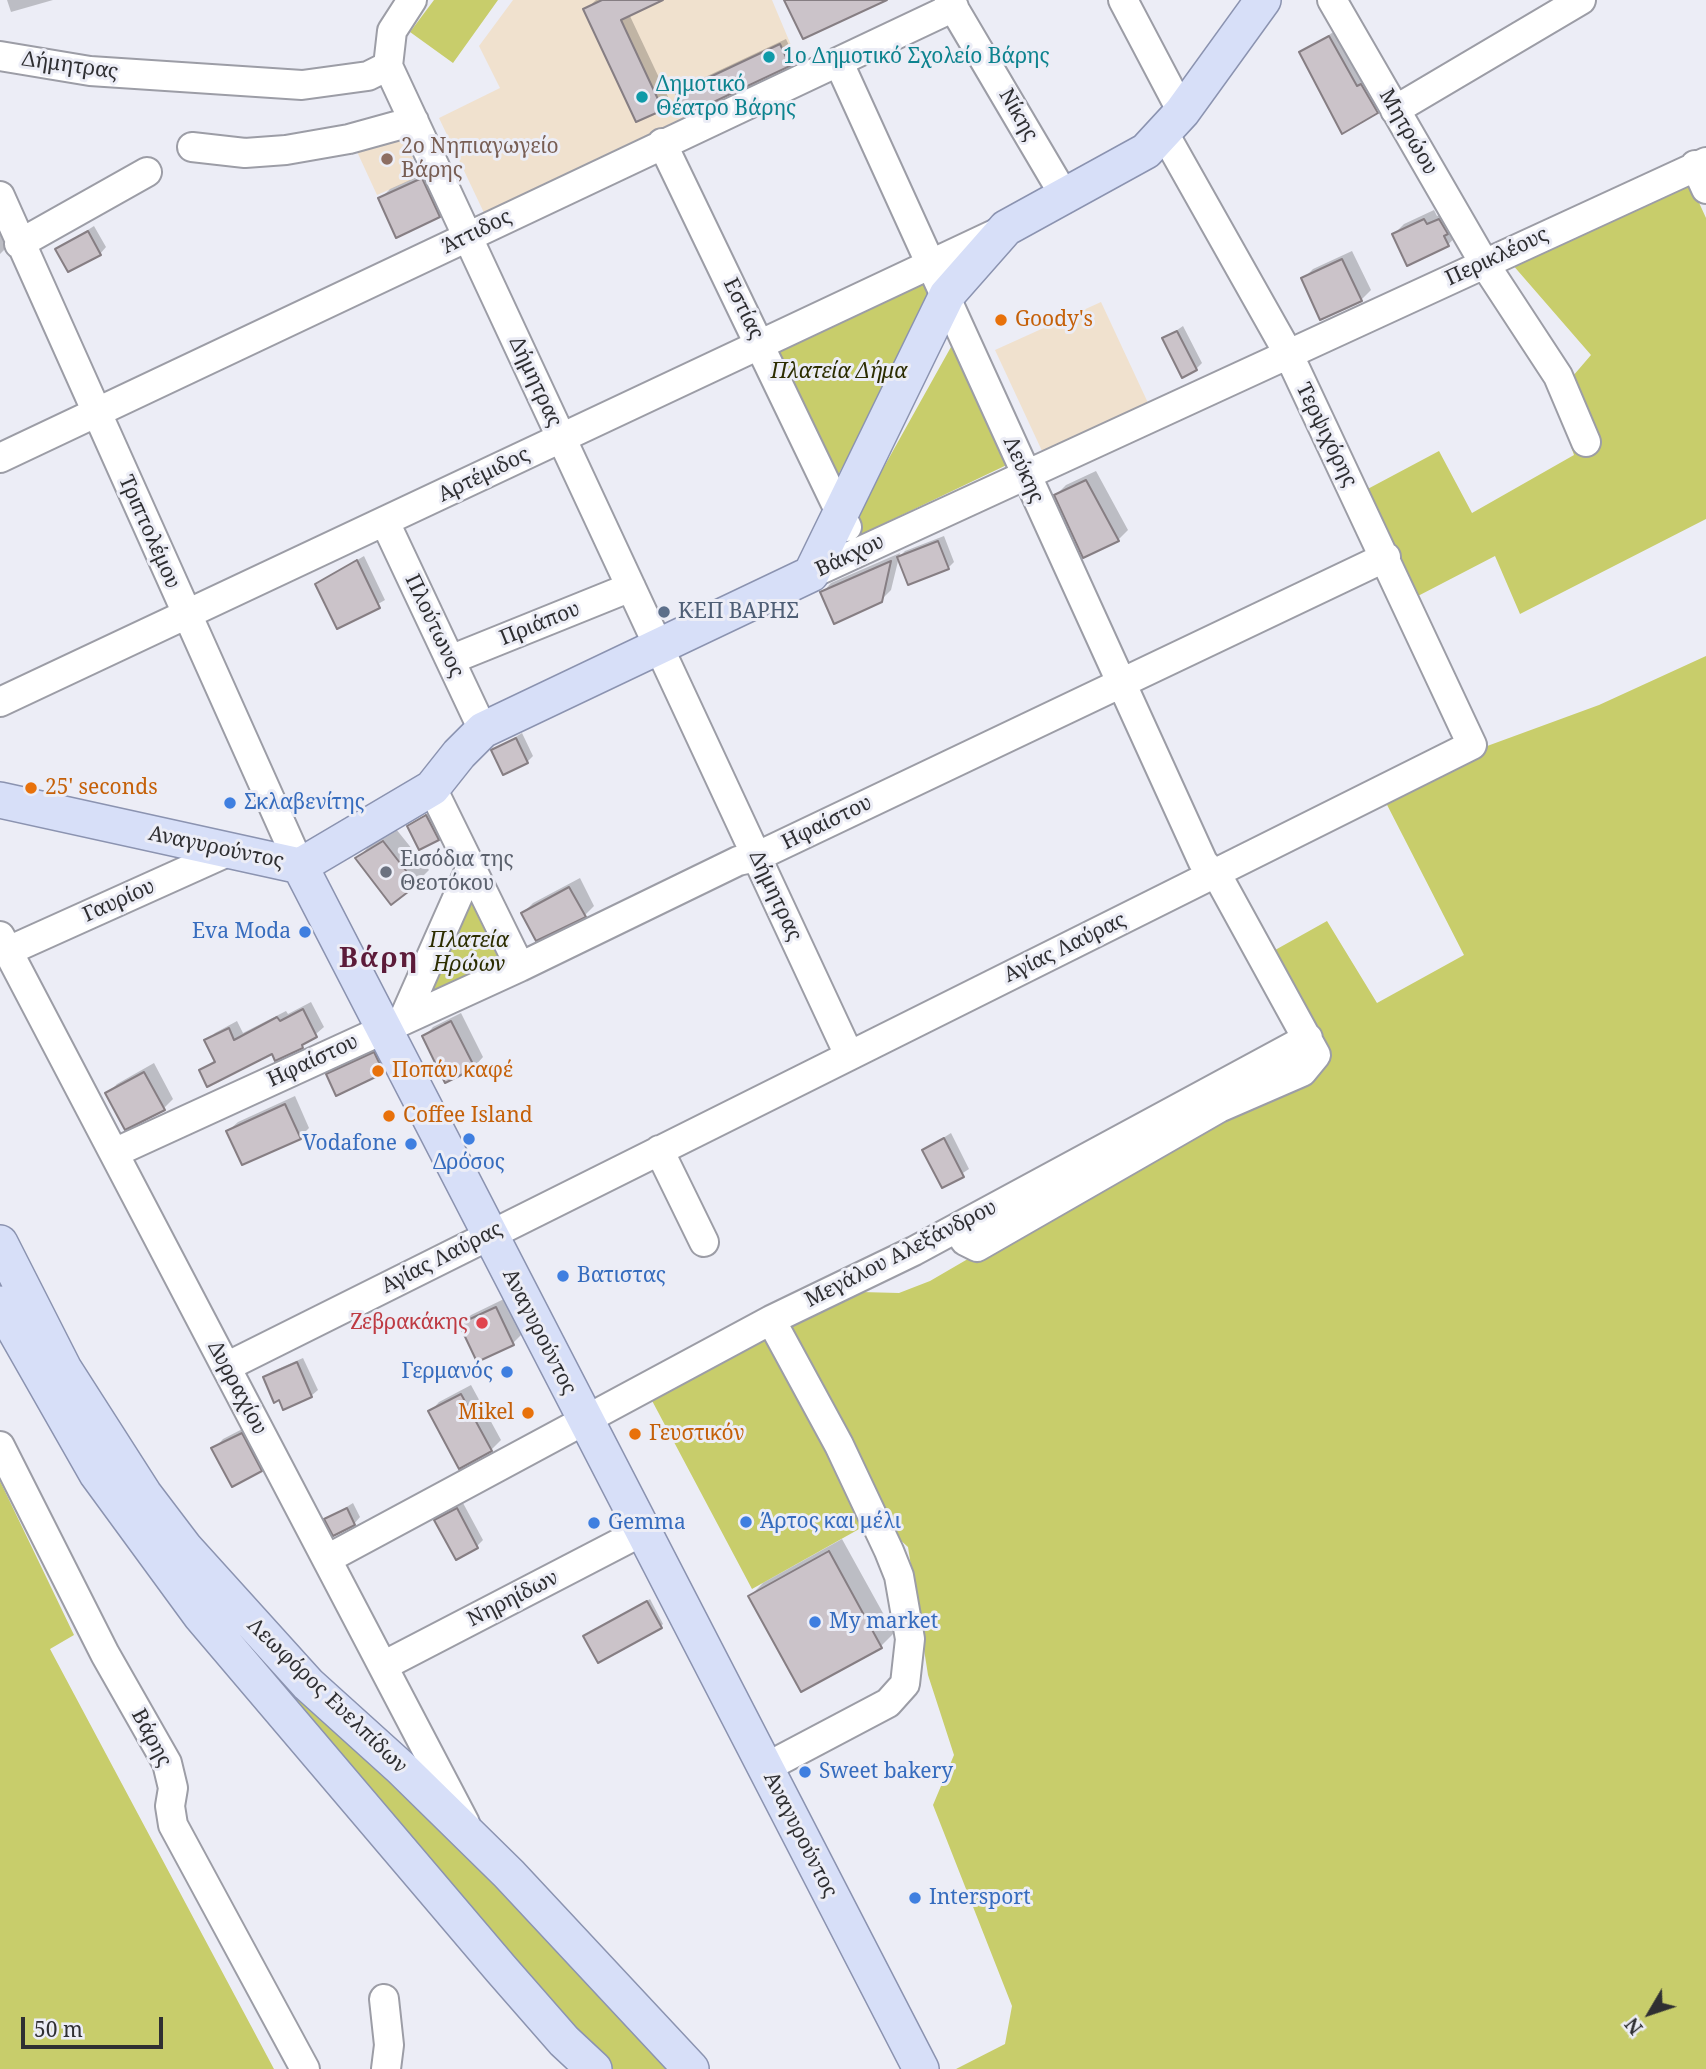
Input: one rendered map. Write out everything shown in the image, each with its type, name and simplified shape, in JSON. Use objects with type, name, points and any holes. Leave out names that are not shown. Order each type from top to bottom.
[{"type":"main road","points":[[811,574],[841,514],[939,280],[1006,228],[1146,151],[1173,123],[1263,0]]},
{"type":"main road","name":"Βάκχου","points":[[432,788],[459,754],[483,730],[811,574]]},
{"type":"main road","points":[[300,866],[432,788]]},
{"type":"main road","name":"Αναγυρούντος","points":[[0,800],[300,866],[393,1025],[489,1234],[921,2069]]},
{"type":"main road","name":"Λεωφόρος Ευελπίδων","points":[[0,1243],[64,1369],[144,1494],[185,1548],[308,1684],[474,1840],[691,2069]]},
{"type":"main road","name":"Λεωφόρος Ευελπίδων","points":[[0,1304],[97,1474],[194,1606],[510,1979],[564,2041],[594,2069]]},
{"type":"street","points":[[388,66],[392,31],[412,0]]},
{"type":"street","name":"Τερψιχόρης","points":[[1123,0],[1173,123],[1288,353],[1472,745]]},
{"type":"street","name":"Μητρώου","points":[[1332,0],[1484,263],[1558,376],[1586,442]]},
{"type":"street","points":[[1395,110],[1581,0]]},
{"type":"street","name":"Άττιδος","points":[[0,458],[662,143],[839,63],[951,3]]},
{"type":"street","name":"Νίκης","points":[[951,3],[1064,195]]},
{"type":"street","name":"Δήμητρας","points":[[0,56],[90,71],[302,85],[357,79],[388,66],[849,1055]]},
{"type":"street","name":"Λεύκης","points":[[839,63],[1203,862],[1213,874]]},
{"type":"street","points":[[192,147],[245,153],[286,150],[349,139],[414,121]]},
{"type":"street","name":"Εστίας","points":[[662,143],[860,551]]},
{"type":"street","points":[[19,244],[147,172]]},
{"type":"street","name":"Περικλέους","points":[[1288,353],[1484,263],[1702,172]]},
{"type":"street","name":"Τριπτολέμου","points":[[0,197],[300,866]]},
{"type":"street","name":"Αρτέμιδος","points":[[0,702],[760,344],[939,280]]},
{"type":"street","name":"Βάκχου","points":[[811,574],[1288,353]]},
{"type":"street","name":"Πλούτωνος","points":[[385,522],[483,730]]},
{"type":"street","name":"Ηφαίστου","points":[[114,1153],[520,967],[738,860],[756,857],[1386,557]]},
{"type":"street","name":"Πριάπου","points":[[450,660],[631,587]]},
{"type":"street","name":"Αγίας Λαύρας","points":[[226,1367],[1472,745]]},
{"type":"street","points":[[432,788],[520,967]]},
{"type":"street","name":"Γαυρίου","points":[[4,944],[230,851]]},
{"type":"street","points":[[393,1025],[470,869]]},
{"type":"street","name":"Μεγάλου Αλεξάνδρου","points":[[327,1559],[771,1320],[957,1228],[1308,1038],[1222,882],[1213,874]]},
{"type":"street","name":"Δυρραχίου","points":[[4,944],[474,1840]]},
{"type":"street","points":[[659,1150],[704,1242]]},
{"type":"street","points":[[765,1768],[888,1703],[905,1684],[910,1639],[899,1576],[889,1551],[839,1445],[771,1320]]},
{"type":"street","name":"Βάρης","points":[[0,1446],[105,1654],[167,1763],[173,1788],[170,1806],[173,1825],[305,2069]]},
{"type":"street","name":"Νηρηίδων","points":[[383,1666],[643,1531]]},
{"type":"street","points":[[384,1999],[389,2045],[386,2069]]},
{"type":"shaded area","points":[[513,0],[772,0],[801,69],[486,217],[439,118],[500,88],[479,46]]},
{"type":"shaded area","name":"2ο Νηπιαγωγείο Βάρης","points":[[402,132],[420,176],[377,195],[353,143]]},
{"type":"shaded area","points":[[1101,302],[1149,405],[1043,453],[995,350]]},
{"type":"green space","points":[[434,0],[498,0],[453,63],[410,32]]},
{"type":"green space","points":[[1691,185],[1706,218],[1706,519],[1520,614],[1495,556],[1416,597],[1362,492],[1439,451],[1472,513],[1574,455],[1554,398],[1591,355],[1505,256]]},
{"type":"green space","name":"Πλατεία Δήμα","points":[[925,277],[935,297],[837,477],[771,349]]},
{"type":"green space","name":"Πλατεία Δήμα","points":[[956,338],[1013,462],[862,534],[856,517]]},
{"type":"green space","points":[[1706,656],[1706,2069],[956,2069],[1005,2044],[1012,2006],[933,1805],[954,1755],[928,1675],[908,1547],[877,1519],[752,1589],[649,1395],[822,1301],[861,1292],[899,1293],[930,1281],[1229,1107],[1313,1072],[1268,954],[1327,921],[1377,1003],[1464,955],[1383,797],[1479,749],[1599,705]]},
{"type":"green space","name":"Πλατεία Ηρώων","points":[[471,902],[501,964],[432,997],[427,981]]},
{"type":"green space","points":[[0,1481],[74,1635],[50,1649],[274,2069],[0,2069]]},
{"type":"green space","points":[[210,1599],[452,1841],[670,2069],[604,2069],[557,2021]]},
{"type":"building","points":[[602,0],[663,0],[621,20],[663,110],[636,122],[583,9]]},
{"type":"building","points":[[784,0],[887,0],[803,39]]},
{"type":"building","points":[[1329,36],[1357,86],[1361,84],[1378,113],[1342,134],[1299,52]]},
{"type":"building","points":[[780,44],[790,66],[686,115],[676,93]]},
{"type":"building","name":"2ο Νηπιαγωγείο Βάρης","points":[[422,178],[440,217],[396,238],[378,198]]},
{"type":"building","points":[[1424,219],[1427,224],[1439,219],[1448,234],[1444,236],[1449,246],[1407,266],[1392,234]]},
{"type":"building","points":[[88,231],[101,255],[68,272],[55,249]]},
{"type":"building","points":[[1342,259],[1362,301],[1320,320],[1301,278]]},
{"type":"building","points":[[1177,331],[1197,370],[1182,378],[1162,338]]},
{"type":"building","points":[[1086,480],[1119,541],[1083,558],[1054,495]]},
{"type":"building","points":[[938,541],[949,569],[908,585],[897,557]]},
{"type":"building","points":[[357,560],[380,608],[337,629],[315,584]]},
{"type":"building","points":[[891,561],[882,602],[834,624],[820,592]]},
{"type":"building","points":[[516,738],[528,763],[503,775],[491,750]]},
{"type":"building","points":[[426,815],[439,840],[419,850],[407,826]]},
{"type":"building","name":"Εισόδια της Θεοτόκου","points":[[383,841],[417,885],[391,905],[355,858]]},
{"type":"building","points":[[569,887],[586,917],[536,941],[521,913]]},
{"type":"building","points":[[303,1009],[317,1037],[302,1045],[303,1048],[275,1061],[272,1054],[207,1087],[199,1070],[215,1062],[204,1040],[229,1028],[234,1040],[277,1017],[280,1021]]},
{"type":"building","points":[[451,1021],[475,1068],[445,1083],[422,1036]]},
{"type":"building","points":[[374,1052],[384,1073],[336,1096],[326,1074]]},
{"type":"building","points":[[144,1072],[165,1110],[125,1130],[105,1093]]},
{"type":"building","points":[[285,1104],[301,1139],[242,1165],[226,1131]]},
{"type":"building","points":[[944,1138],[964,1177],[942,1188],[922,1150]]},
{"type":"building","points":[[496,1307],[514,1345],[477,1362],[459,1324]]},
{"type":"building","points":[[297,1362],[312,1397],[283,1410],[279,1400],[274,1403],[263,1377]]},
{"type":"building","points":[[461,1394],[492,1451],[459,1469],[428,1411]]},
{"type":"building","points":[[242,1433],[262,1471],[232,1487],[211,1448]]},
{"type":"building","points":[[347,1508],[355,1525],[333,1536],[324,1519]]},
{"type":"building","points":[[457,1508],[478,1548],[456,1560],[434,1520]]},
{"type":"building","name":"My market","points":[[829,1551],[882,1648],[801,1692],[748,1596]]},
{"type":"building","points":[[647,1601],[662,1628],[598,1663],[583,1636]]},
{"type":"place","name":"1ο Δημοτικό Σχολείο Βάρης","points":[[769,57]]},
{"type":"place","name":"Δημοτικό Θέατρο Βάρης","points":[[642,97]]},
{"type":"place","name":"2ο Νηπιαγωγείο Βάρης","points":[[387,159]]},
{"type":"place","name":"Goody's","points":[[1001,320]]},
{"type":"place","name":"ΚΕΠ ΒΑΡΗΣ","points":[[664,612]]},
{"type":"place","name":"25' seconds","points":[[31,788]]},
{"type":"place","name":"Σκλαβενίτης","points":[[230,803]]},
{"type":"place","name":"Εισόδια της Θεοτόκου","points":[[386,872]]},
{"type":"place","name":"Eva Moda","points":[[305,932]]},
{"type":"place","name":"Ποπάυ καφέ","points":[[378,1071]]},
{"type":"place","name":"Coffee Island","points":[[389,1116]]},
{"type":"place","name":"Δρόσος","points":[[469,1139]]},
{"type":"place","name":"Vodafone","points":[[411,1144]]},
{"type":"place","name":"Βατιστας","points":[[563,1276]]},
{"type":"place","name":"Ζεβρακάκης","points":[[482,1323]]},
{"type":"place","name":"Γερμανός","points":[[507,1372]]},
{"type":"place","name":"Mikel","points":[[528,1413]]},
{"type":"place","name":"Γευστικόν","points":[[635,1434]]},
{"type":"place","name":"Άρτος και μέλι","points":[[746,1522]]},
{"type":"place","name":"Gemma","points":[[594,1523]]},
{"type":"place","name":"My market","points":[[815,1622]]},
{"type":"place","name":"Sweet bakery","points":[[805,1772]]},
{"type":"place","name":"Intersport","points":[[915,1898]]},
{"type":"district","name":"Βάρη","points":[[379,959]]}]
